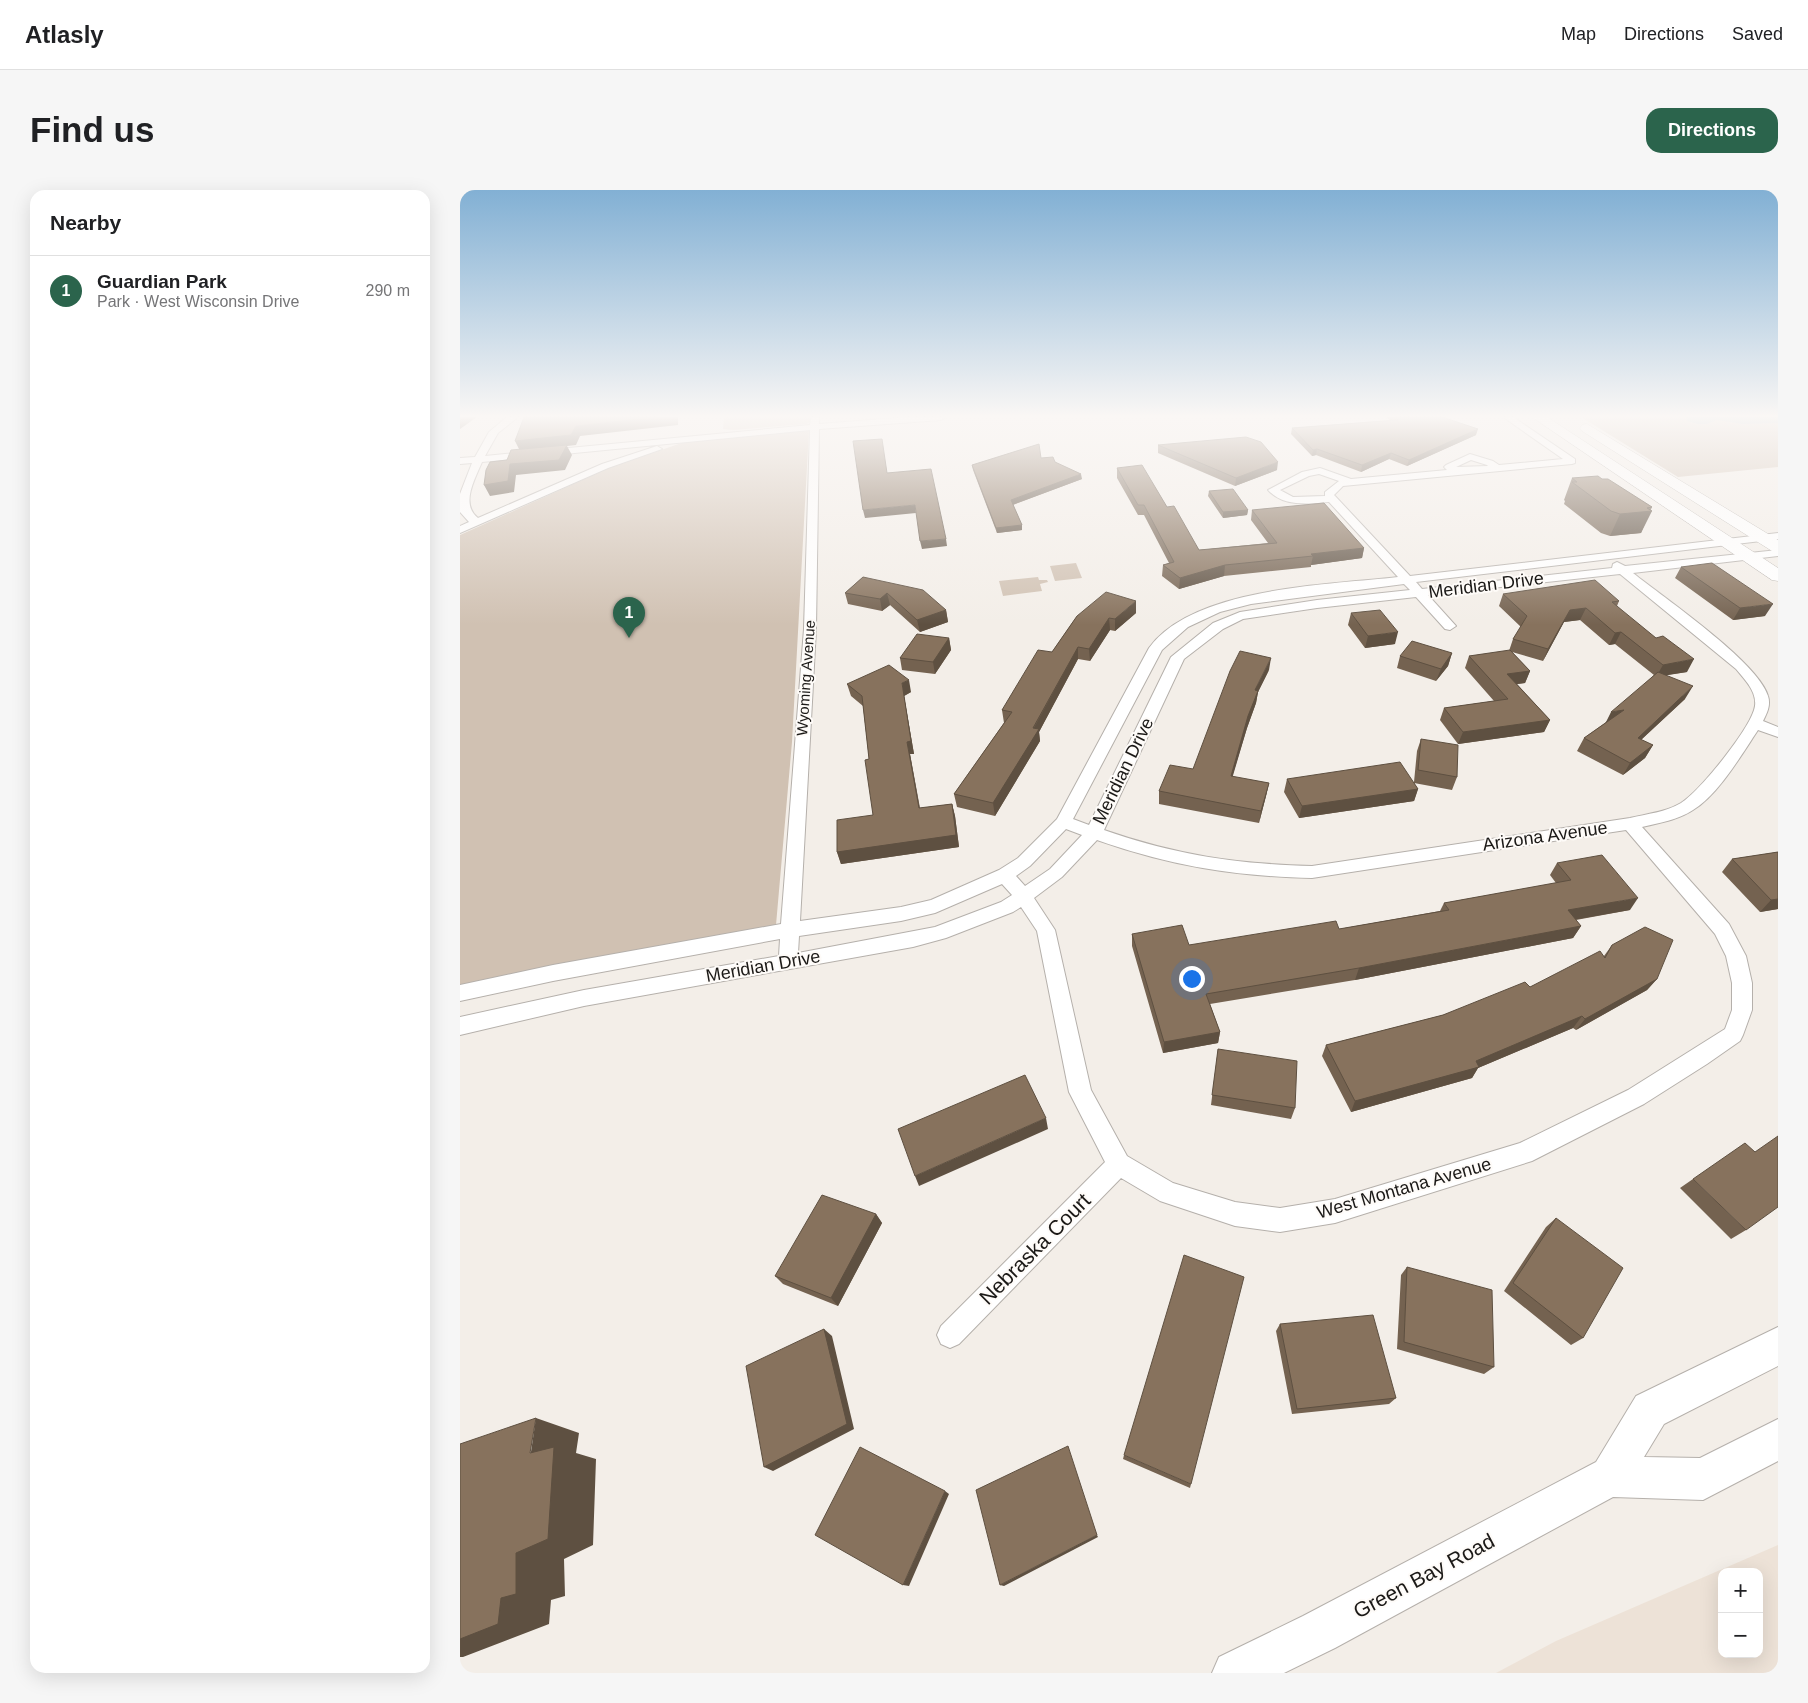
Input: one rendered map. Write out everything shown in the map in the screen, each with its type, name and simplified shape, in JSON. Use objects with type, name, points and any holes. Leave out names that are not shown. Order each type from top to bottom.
[{"type":"highway","points":[[1643,486],[1778,576]]},
{"type":"highway","points":[[1686,486],[1771,537],[1778,547]]},
{"type":"main road","points":[[1778,1346],[1650,1410],[1610,1476],[1703,1479],[1778,1439]]},
{"type":"main road","name":"Green Bay Road","points":[[1236,1673],[1319,1632],[1610,1476]]},
{"type":"street","points":[[469,486],[463,503],[468,514],[478,523]]},
{"type":"street","points":[[460,530],[560,486]]},
{"type":"street","name":"Wyoming Avenue","points":[[788,962],[810,629],[813,486]]},
{"type":"street","points":[[1281,486],[1273,490],[1278,496],[1294,500],[1332,499]]},
{"type":"street","points":[[1340,486],[1333,489],[1329,494],[1332,499],[1450,626]]},
{"type":"street","name":"Meridian Drive","points":[[460,993],[553,973],[790,930],[901,914],[935,906],[1005,876],[1024,862],[1063,822],[1148,660],[1172,632],[1196,616],[1234,603],[1286,594],[1771,537]]},
{"type":"street","name":"Meridian Drive","points":[[460,1026],[584,998],[890,944],[939,933],[1006,907],[1056,873],[1094,832],[1178,657],[1203,636],[1240,616],[1621,569],[1778,553]]},
{"type":"street","name":"Arizona Avenue","points":[[1063,822],[1172,858],[1221,867],[1271,872],[1312,872],[1630,824],[1667,815],[1689,805],[1702,793],[1756,724],[1762,706],[1753,680],[1740,666],[1607,557]]},
{"type":"street","points":[[1756,724],[1778,732]]},
{"type":"street","name":"West Montana Avenue","points":[[1119,1164],[1168,1193],[1235,1214],[1280,1220],[1335,1211],[1524,1153],[1636,1097],[1700,1058],[1733,1035],[1742,1010],[1742,983],[1736,956],[1722,928],[1630,824]]},
{"type":"street","points":[[1005,876],[1023,896],[1046,930],[1080,1092],[1119,1164]]},
{"type":"street","name":"Nebraska Court","points":[[950,1335],[1119,1164]]},
{"type":"shaded area","points":[[569,486],[806,486],[792,742],[776,925],[460,985],[460,535]]},
{"type":"shaded area","points":[[1076,563],[1082,578],[1055,581],[1050,566]]},
{"type":"shaded area","points":[[1038,577],[1039,580],[1047,580],[1048,582],[1040,584],[1042,591],[1003,596],[999,581]]},
{"type":"shaded area","points":[[1778,1545],[1778,1673],[1496,1673],[1556,1641],[1718,1571],[1718,1658],[1763,1658],[1763,1568],[1725,1568]]},
{"type":"building","points":[[860,486],[935,486],[946,539],[920,541],[915,505],[863,510]]},
{"type":"building","points":[[980,486],[1048,486],[1011,500],[1022,525],[996,528]]},
{"type":"building","points":[[1127,486],[1155,486],[1167,507],[1174,506],[1199,550],[1277,543],[1252,510],[1324,503],[1364,548],[1311,554],[1313,556],[1225,565],[1180,578],[1163,565],[1174,562],[1144,505],[1138,505]]},
{"type":"building","points":[[1578,486],[1619,486],[1652,507],[1647,508],[1652,511],[1620,514],[1611,511]]},
{"type":"building","points":[[1233,489],[1248,510],[1223,512],[1209,491]]},
{"type":"building","points":[[1712,563],[1773,604],[1740,608],[1681,567]]},
{"type":"building","points":[[863,577],[923,590],[946,610],[917,620],[887,593],[880,599],[845,593]]},
{"type":"building","points":[[1595,580],[1619,601],[1612,602],[1656,638],[1663,636],[1694,659],[1663,665],[1621,632],[1615,633],[1586,608],[1570,610],[1548,649],[1513,639],[1527,616],[1503,594]]},
{"type":"building","points":[[1106,592],[1136,601],[1115,619],[1109,618],[1089,649],[1078,647],[1033,728],[1039,729],[993,803],[954,794],[1012,712],[1002,710],[1038,650],[1052,652],[1077,616]]},
{"type":"building","points":[[1380,610],[1398,632],[1368,636],[1351,613]]},
{"type":"building","points":[[917,634],[949,638],[933,662],[900,658]]},
{"type":"building","points":[[1412,641],[1452,653],[1441,669],[1400,656]]},
{"type":"building","points":[[1510,650],[1530,671],[1507,674],[1550,720],[1463,732],[1444,708],[1508,699],[1469,656]]},
{"type":"building","points":[[1240,651],[1271,658],[1255,690],[1258,691],[1248,716],[1231,776],[1269,783],[1261,811],[1159,791],[1170,765],[1193,769],[1230,671]]},
{"type":"building","points":[[889,665],[909,680],[902,683],[911,741],[907,742],[919,808],[952,804],[956,835],[837,852],[837,820],[873,815],[865,760],[869,759],[862,696],[847,684]]},
{"type":"building","points":[[1658,672],[1693,686],[1638,738],[1653,745],[1630,763],[1584,738],[1624,710],[1611,712]]},
{"type":"building","points":[[1421,739],[1458,745],[1457,777],[1418,770]]},
{"type":"building","points":[[1400,762],[1418,789],[1302,806],[1287,779]]},
{"type":"building","points":[[1778,852],[1778,899],[1771,900],[1732,859]]},
{"type":"building","points":[[1602,855],[1638,898],[1568,910],[1581,926],[1359,968],[1206,994],[1220,1032],[1164,1042],[1132,934],[1182,925],[1189,945],[1336,921],[1339,929],[1449,910],[1444,903],[1571,880],[1557,863]]},
{"type":"building","points":[[1645,927],[1673,940],[1657,979],[1585,1019],[1582,1016],[1476,1061],[1479,1067],[1355,1101],[1326,1045],[1443,1015],[1525,982],[1530,987],[1600,951],[1605,958],[1612,945]]},
{"type":"building","points":[[1218,1049],[1297,1061],[1295,1108],[1212,1095]]},
{"type":"building","points":[[1025,1075],[1046,1118],[915,1176],[898,1129]]},
{"type":"building","points":[[1778,1136],[1778,1207],[1746,1230],[1693,1179],[1745,1143],[1755,1152]]},
{"type":"building","points":[[822,1195],[876,1214],[831,1298],[775,1276]]},
{"type":"building","points":[[1556,1218],[1623,1268],[1583,1338],[1513,1283]]},
{"type":"building","points":[[1184,1255],[1244,1277],[1191,1484],[1124,1455]]},
{"type":"building","points":[[1407,1267],[1492,1290],[1494,1367],[1404,1342]]},
{"type":"building","points":[[1373,1315],[1396,1398],[1297,1409],[1280,1324]]},
{"type":"building","points":[[824,1329],[847,1424],[764,1467],[746,1366]]},
{"type":"building","points":[[536,1418],[530,1453],[554,1447],[548,1539],[516,1553],[516,1594],[501,1598],[498,1624],[460,1639],[460,1444]]},
{"type":"building","points":[[1068,1446],[1097,1535],[1000,1585],[976,1490]]},
{"type":"building","points":[[860,1447],[945,1491],[903,1585],[815,1535]]},
{"type":"place","name":"Guardian Park","points":[[629,638]]}]
